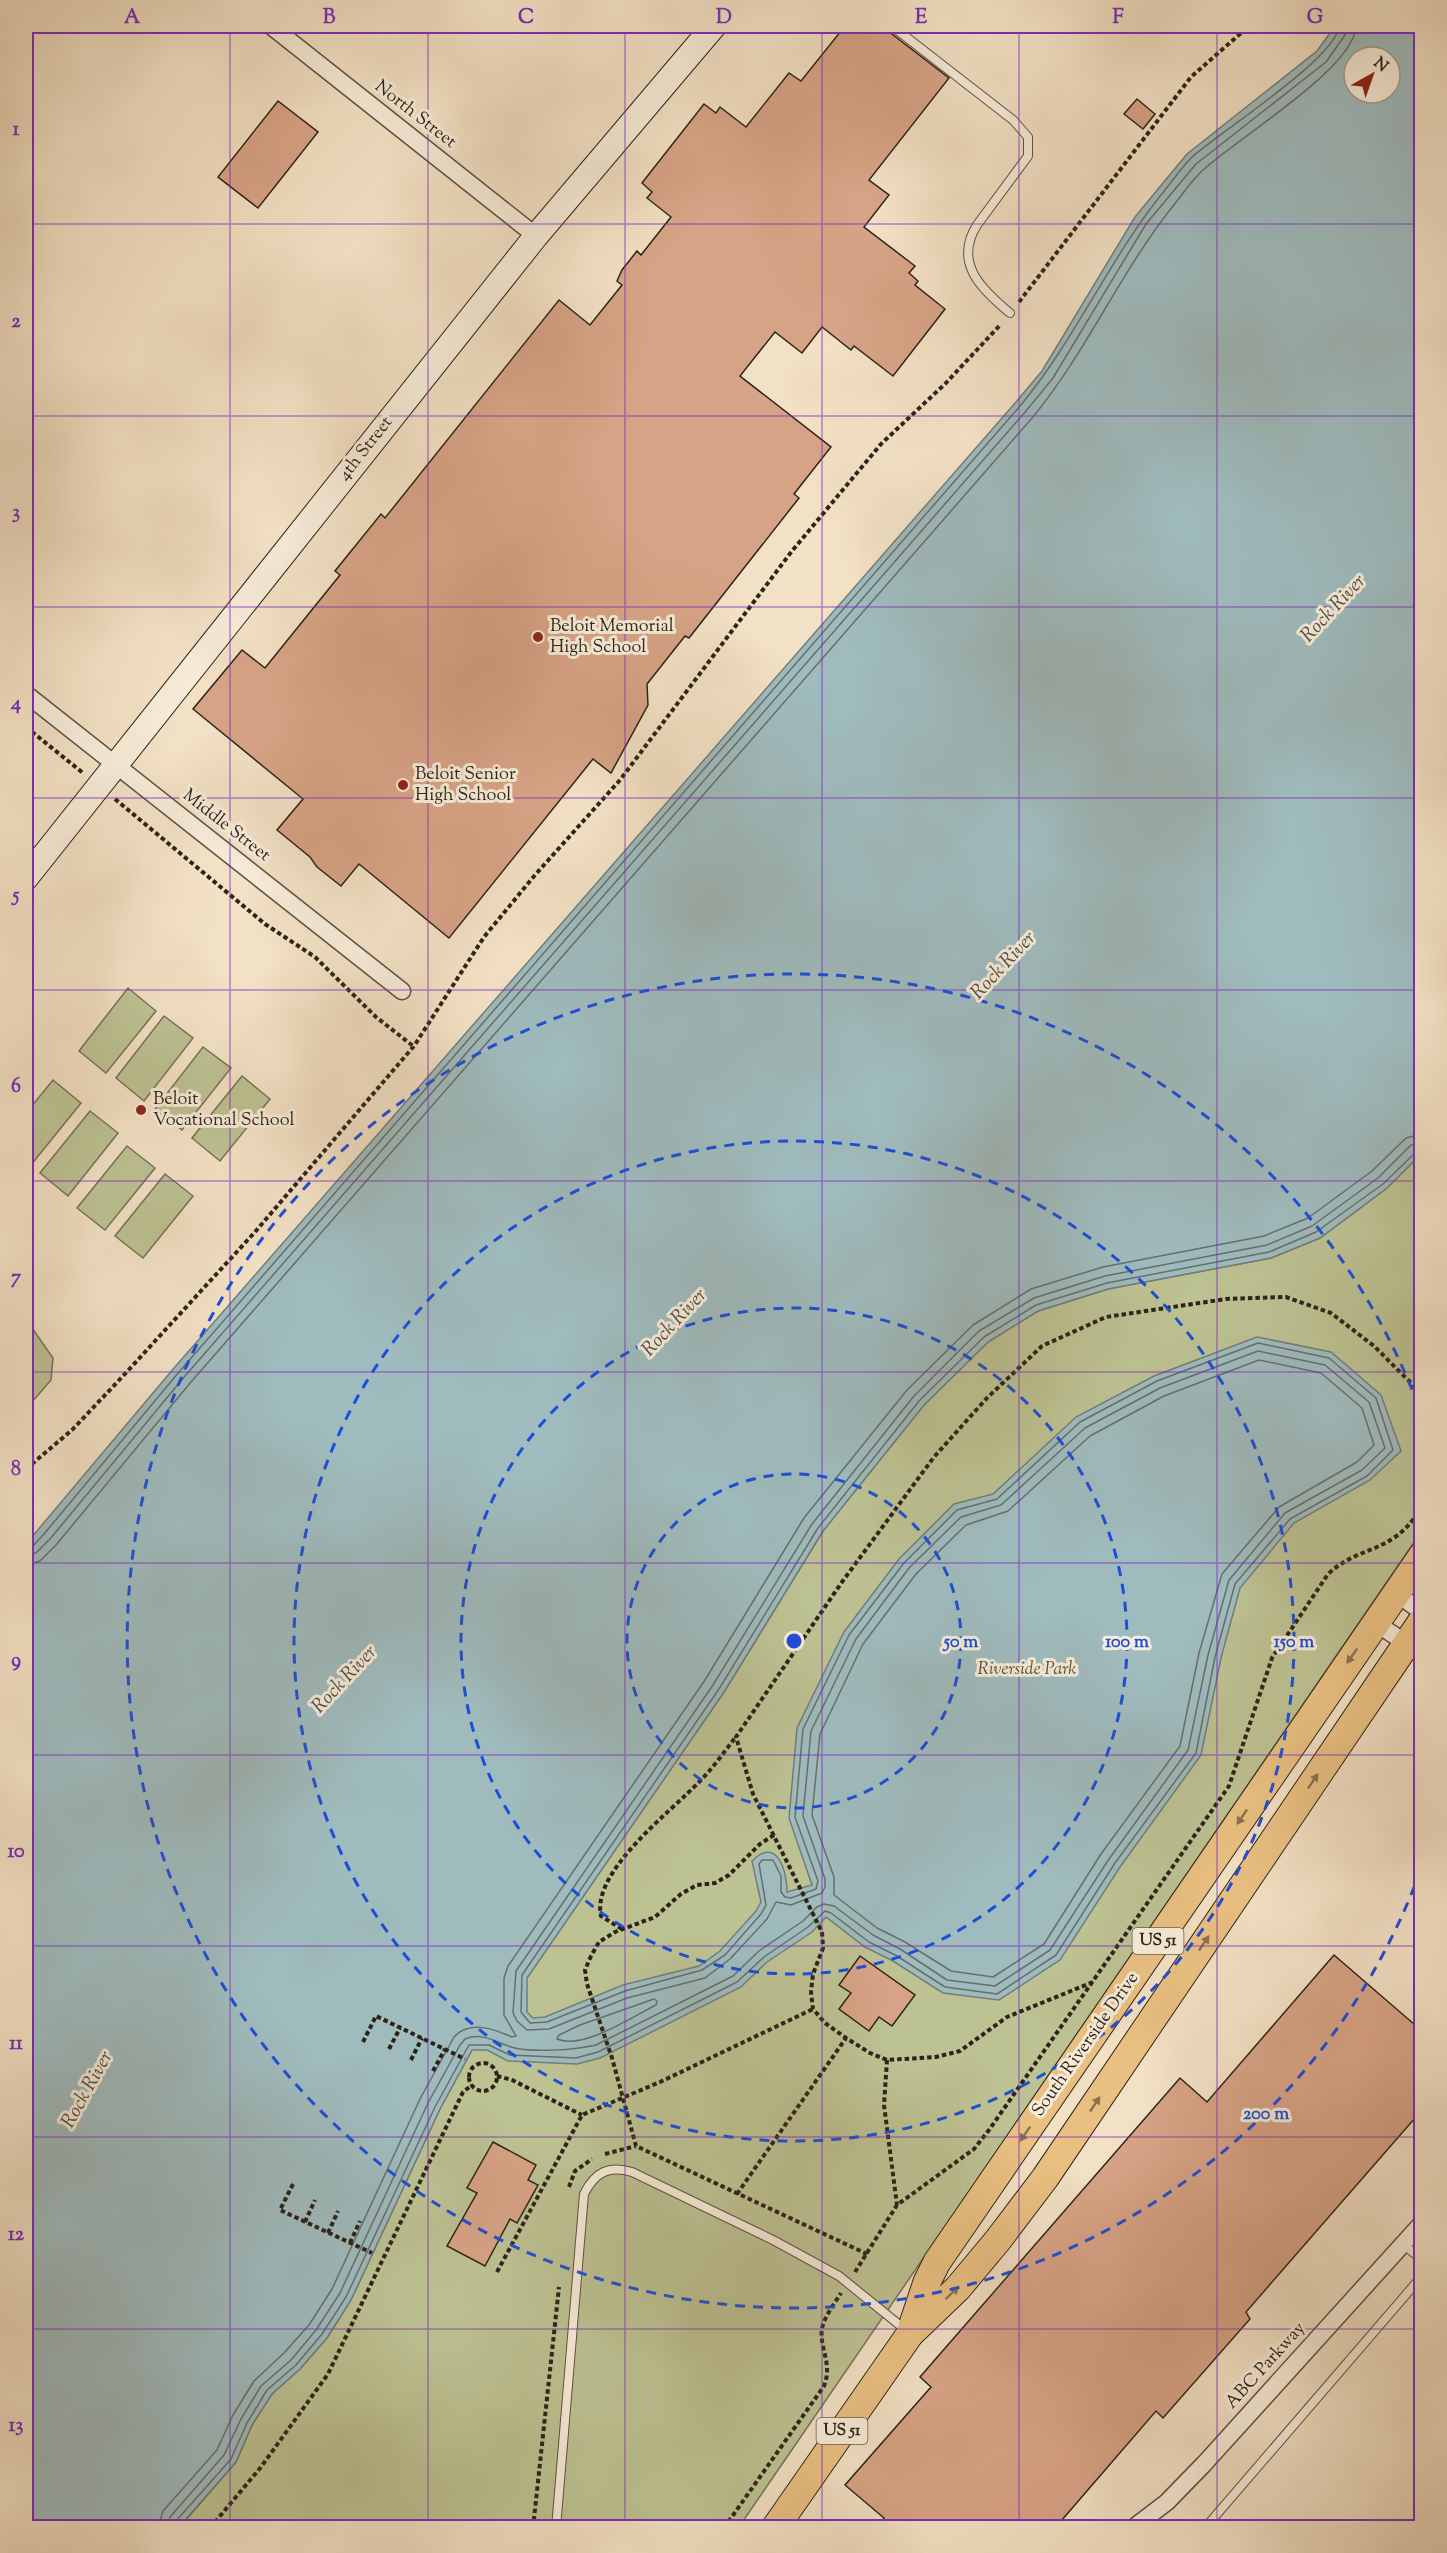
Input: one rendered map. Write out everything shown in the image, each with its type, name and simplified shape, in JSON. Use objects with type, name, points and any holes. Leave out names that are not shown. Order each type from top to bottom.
[{"type":"main road","name":"South Riverside Drive","points":[[910,2334],[927,2282],[937,2262],[1422,1557]]},
{"type":"main road","name":"South Riverside Drive","points":[[775,2528],[910,2334],[958,2288],[1045,2178],[1414,1649],[1422,1621]]},
{"type":"street","name":"North Street","points":[[270,26],[536,236]]},
{"type":"street","name":"4th Street","points":[[26,878],[536,236],[714,26]]},
{"type":"street","name":"Middle Street","points":[[26,694],[402,991]]},
{"type":"street","points":[[1396,1593],[1422,1612]]},
{"type":"street","points":[[1376,1623],[1414,1649]]},
{"type":"street","name":"ABC Parkway","points":[[1133,2528],[1167,2502],[1204,2464],[1422,2223]]},
{"type":"lane","points":[[892,26],[1013,120],[1028,137],[1028,156],[977,225],[970,236],[968,246],[968,258],[976,279],[1010,313]]},
{"type":"lane","points":[[556,2528],[584,2194],[590,2183],[608,2169],[620,2168],[632,2172],[773,2240],[848,2283],[910,2334]]},
{"type":"lane","points":[[1403,2244],[1422,2260]]},
{"type":"lane","points":[[1205,2528],[1422,2277]]},
{"type":"path","points":[[26,1469],[72,1430],[123,1376],[255,1232],[414,1047],[484,937],[535,875],[620,780],[792,551],[881,444],[946,384],[1010,313],[1191,77],[1249,26]]},
{"type":"path","points":[[26,727],[265,924],[315,957],[376,1017],[414,1047]]},
{"type":"path","points":[[622,1930],[601,1916],[599,1906],[608,1881],[627,1853],[702,1779],[736,1737],[842,1582],[934,1457],[987,1398],[1042,1346],[1106,1317],[1226,1299],[1286,1297],[1331,1313],[1374,1346],[1419,1391]]},
{"type":"path","points":[[724,2528],[824,2386],[829,2374],[822,2330],[826,2317],[897,2205],[974,2148],[989,2130],[1229,1786],[1272,1658],[1311,1599],[1329,1574],[1340,1564],[1355,1554],[1395,1538],[1422,1509]]},
{"type":"path","points":[[736,1737],[753,1794],[822,1932],[823,1948],[813,1974],[811,1992],[813,2009],[825,2023],[846,2038],[870,2053],[887,2060],[936,2057],[960,2051],[1007,2017],[1093,1982]]},
{"type":"path","points":[[774,1835],[760,1844],[729,1875],[715,1882],[697,1885],[654,1917],[599,1942],[585,1970],[587,1984],[612,2058],[636,2146],[867,2254]]},
{"type":"path","points":[[497,2272],[582,2115],[660,2082],[813,2009]]},
{"type":"path","points":[[363,2042],[376,2016],[465,2059]]},
{"type":"path","points":[[389,2049],[400,2028]]},
{"type":"path","points":[[411,2060],[422,2038]]},
{"type":"path","points":[[737,2194],[846,2038]]},
{"type":"path","points":[[434,2071],[445,2049]]},
{"type":"path","points":[[887,2060],[884,2105],[897,2205]]},
{"type":"path","points":[[476,2064],[490,2064],[497,2076],[495,2084],[488,2090],[479,2090],[472,2085],[470,2072],[476,2064]]},
{"type":"path","points":[[497,2076],[512,2080],[582,2115]]},
{"type":"path","points":[[210,2528],[261,2467],[328,2374],[463,2092],[472,2085]]},
{"type":"path","points":[[294,2184],[280,2210],[372,2253]]},
{"type":"path","points":[[305,2222],[315,2200]]},
{"type":"path","points":[[328,2233],[338,2211]]},
{"type":"path","points":[[350,2243],[360,2222]]},
{"type":"green space","points":[[128,988],[156,1011],[106,1073],[79,1051]]},
{"type":"green space","points":[[164,1016],[193,1038],[144,1101],[116,1078]]},
{"type":"green space","points":[[203,1047],[231,1068],[182,1130],[155,1109]]},
{"type":"green space","points":[[242,1076],[270,1099],[220,1161],[192,1138]]},
{"type":"green space","points":[[53,1080],[81,1103],[31,1165],[26,1161],[26,1113]]},
{"type":"green space","points":[[90,1111],[118,1133],[68,1196],[40,1173]]},
{"type":"green space","points":[[127,1146],[155,1168],[105,1230],[77,1208]]},
{"type":"green space","name":"Riverside Park","points":[[1421,1154],[1421,1532],[739,2527],[179,2528],[236,2462],[252,2425],[272,2394],[300,2369],[327,2338],[351,2300],[440,2109],[472,2050],[527,1978],[724,1692],[823,1531],[924,1405],[988,1342],[1038,1311],[1108,1289],[1271,1258],[1320,1238],[1387,1188]]},
{"type":"green space","points":[[165,1174],[193,1196],[143,1258],[115,1236]]},
{"type":"green space","points":[[26,1323],[30,1325],[53,1358],[51,1380],[26,1409]]},
{"type":"water","name":"Rock River","points":[[1335,26],[1421,26],[1421,1154],[1387,1188],[1320,1238],[1271,1258],[1108,1289],[1038,1311],[988,1342],[924,1405],[823,1531],[724,1692],[527,1978],[527,2012],[533,2018],[545,2017],[623,1985],[699,1966],[720,1951],[756,1911],[761,1902],[752,1861],[761,1854],[768,1852],[774,1854],[779,1860],[785,1875],[787,1892],[812,1885],[789,1818],[797,1728],[844,1632],[899,1559],[954,1504],[993,1494],[1076,1417],[1154,1376],[1257,1337],[1331,1352],[1381,1395],[1401,1451],[1370,1480],[1294,1523],[1240,1588],[1221,1658],[1201,1755],[1120,1867],[1060,1960],[999,2000],[943,1993],[893,1961],[865,1947],[826,1917],[812,1932],[767,1962],[741,1987],[600,2058],[577,2064],[508,2061],[487,2050],[472,2050],[440,2109],[351,2300],[327,2338],[300,2369],[272,2394],[252,2425],[236,2462],[179,2527],[26,2527],[26,1544],[174,1368],[1042,371],[1135,217],[1187,154],[1317,51]]},
{"type":"building","points":[[845,26],[886,26],[888,31],[949,78],[869,180],[889,195],[864,227],[915,266],[909,273],[918,281],[915,285],[945,309],[893,376],[854,346],[851,350],[822,327],[802,353],[775,332],[740,376],[831,447],[794,494],[799,498],[689,638],[685,636],[647,684],[648,705],[611,773],[593,759],[449,938],[359,864],[341,886],[277,830],[303,799],[193,709],[242,650],[265,668],[340,575],[335,571],[381,514],[385,518],[559,300],[590,325],[622,285],[617,281],[622,270],[637,251],[641,255],[671,217],[647,198],[652,192],[642,183],[704,104],[716,113],[720,107],[746,127],[789,73],[801,81]]},
{"type":"building","points":[[1137,99],[1155,114],[1143,129],[1124,114]]},
{"type":"building","points":[[278,101],[318,132],[258,208],[218,177]]},
{"type":"building","points":[[1334,1955],[1422,2031],[1422,2110],[1246,2312],[1250,2319],[1163,2418],[1156,2411],[1055,2528],[876,2528],[884,2518],[845,2485],[931,2387],[920,2377],[1180,2078],[1207,2102]]},
{"type":"building","points":[[860,1956],[915,1995],[892,2026],[879,2017],[869,2031],[839,2009],[851,1993],[839,1985]]},
{"type":"building","points":[[493,2142],[536,2165],[528,2180],[538,2185],[517,2223],[510,2219],[485,2266],[447,2246],[477,2193],[467,2188]]},
{"type":"place","name":"Beloit Memorial High School","points":[[538,637]]},
{"type":"place","name":"Beloit Senior High School","points":[[403,785]]},
{"type":"place","name":"Beloit Vocational School","points":[[141,1110]]}]
